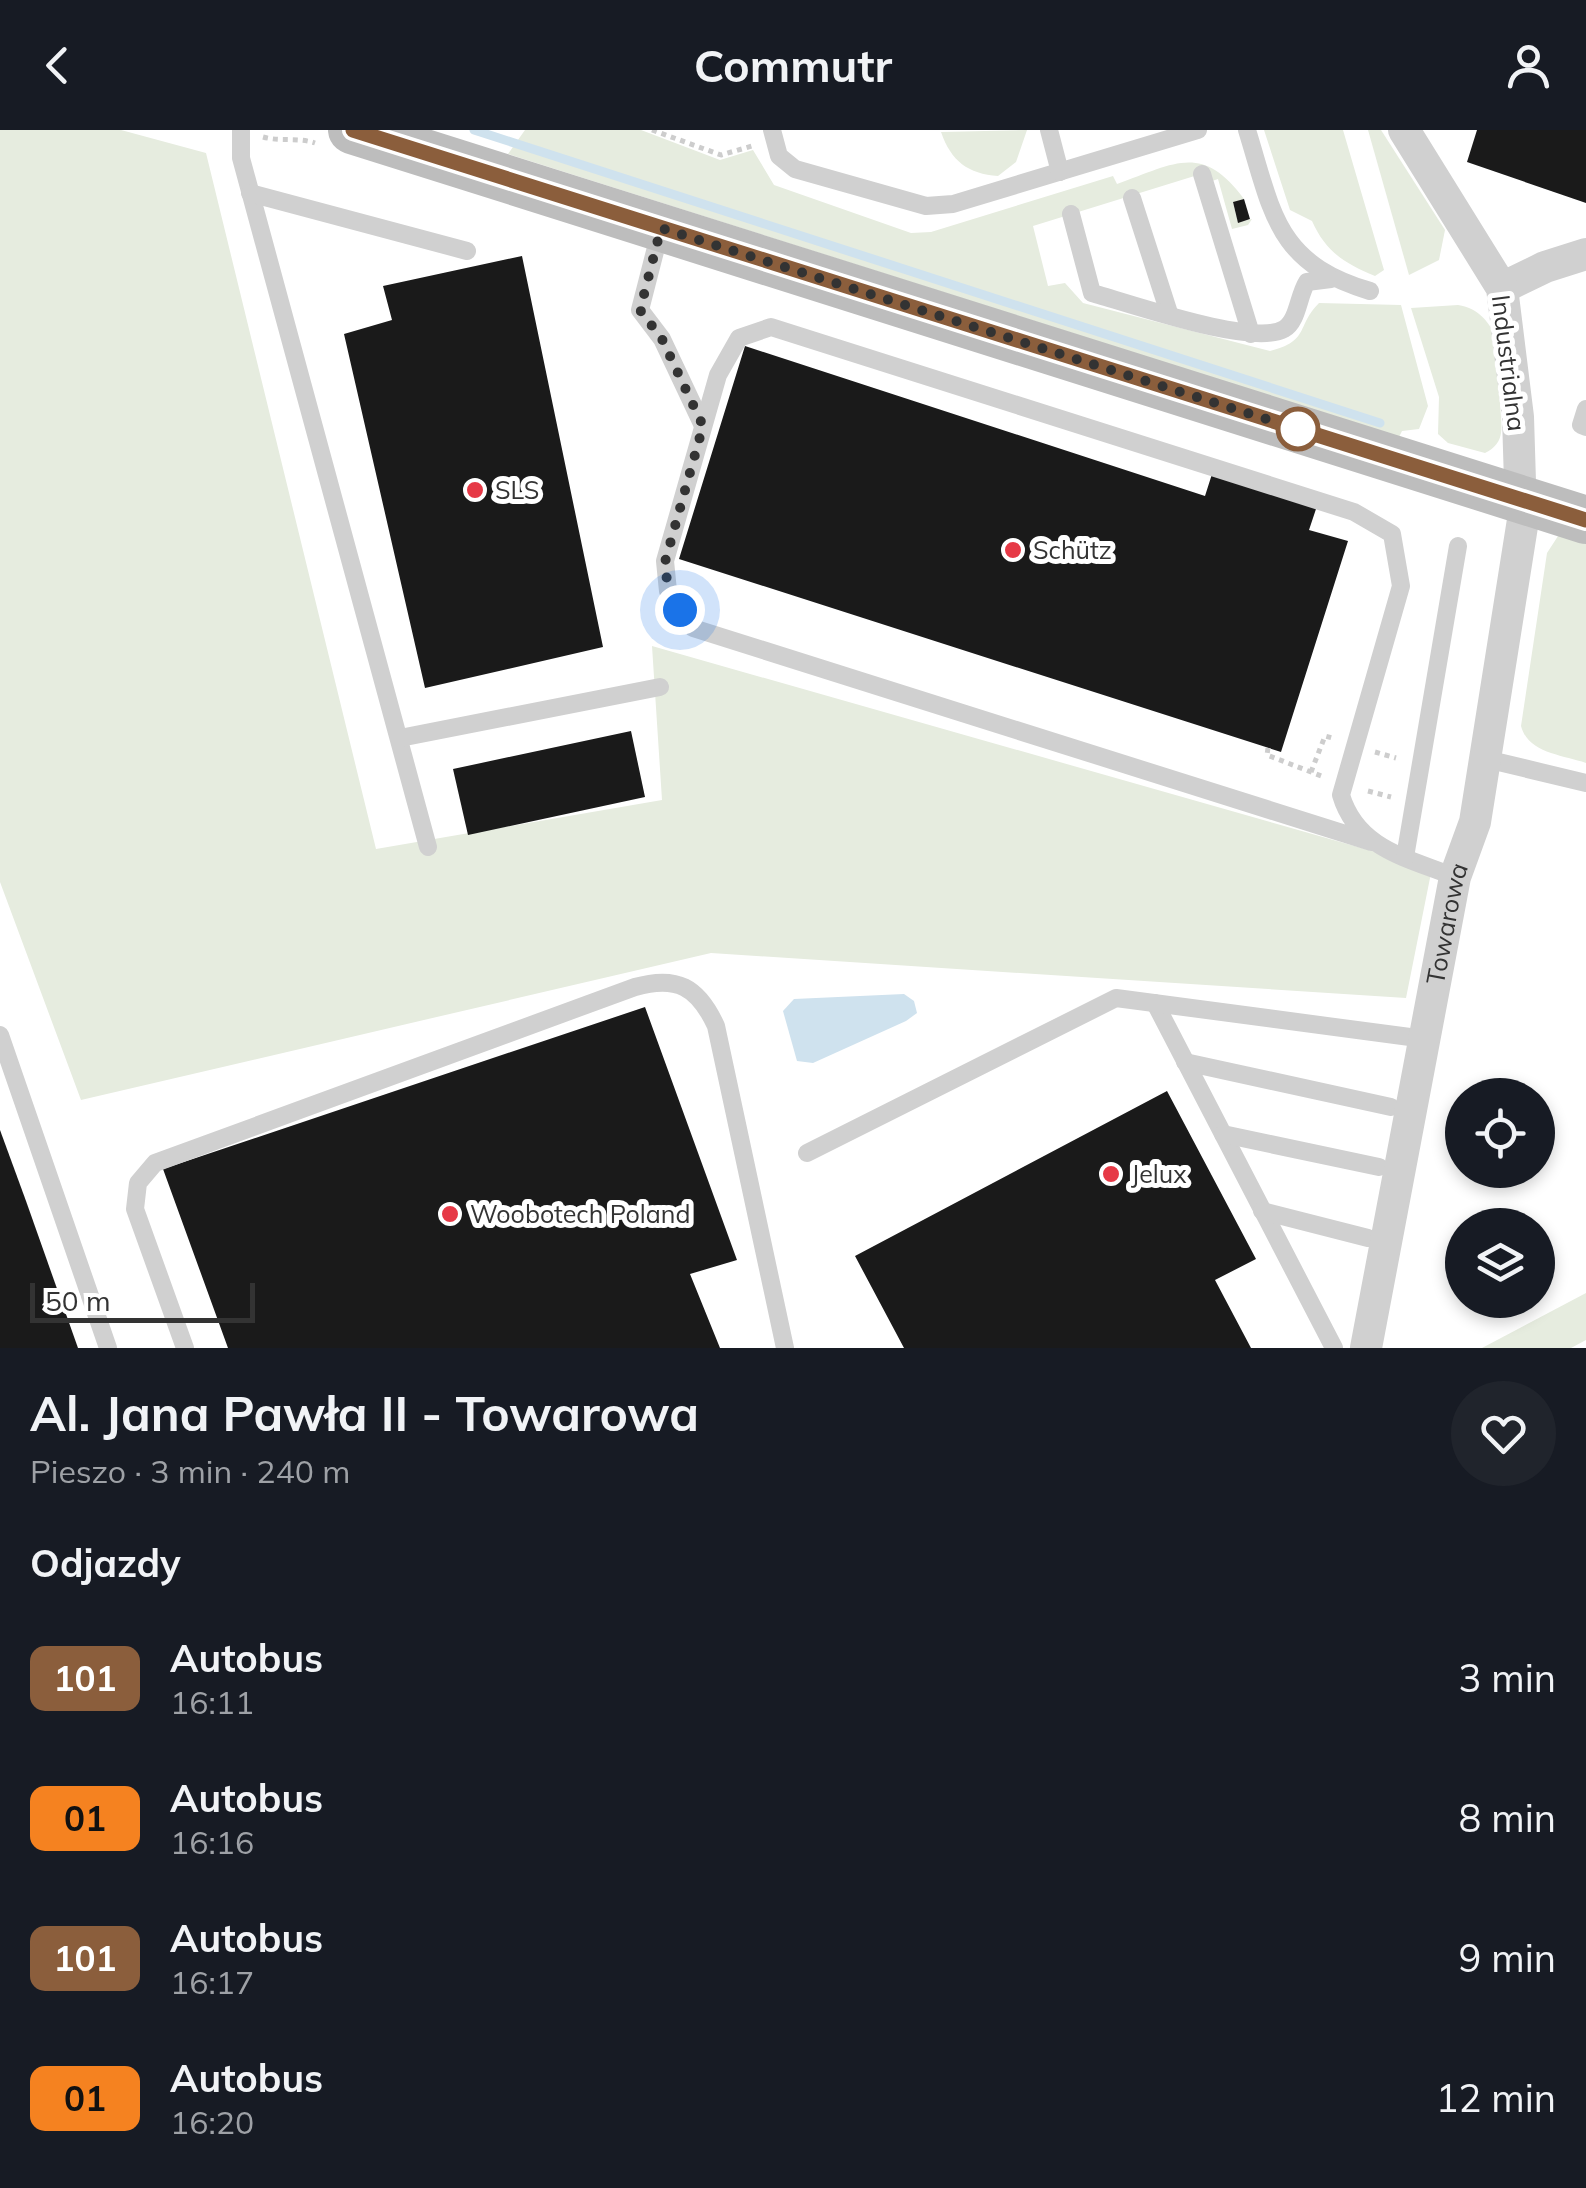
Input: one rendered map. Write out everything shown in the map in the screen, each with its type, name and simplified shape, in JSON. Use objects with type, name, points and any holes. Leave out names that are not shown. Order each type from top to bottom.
[{"type":"street","points":[[352,130],[1586,520]]},
{"type":"street","name":"Industrialna","points":[[1404,130],[1502,288],[1518,417],[1520,482],[1526,501]]},
{"type":"street","points":[[1502,288],[1545,267],[1586,254]]},
{"type":"street","name":"Towarowa","points":[[1366,1348],[1455,878],[1476,822],[1526,501]]},
{"type":"lane","points":[[241,130],[240,158],[428,847]]},
{"type":"lane","points":[[1049,130],[1060,172]]},
{"type":"lane","points":[[773,134],[780,156],[795,169],[926,206],[953,204],[1198,130]]},
{"type":"lane","points":[[1247,130],[1273,216],[1294,252],[1331,280]]},
{"type":"lane","points":[[1202,174],[1251,334]]},
{"type":"lane","points":[[250,194],[468,250]]},
{"type":"lane","points":[[1132,198],[1170,313]]},
{"type":"lane","points":[[1071,214],[1092,293],[1251,334],[1282,331],[1294,320],[1298,297],[1307,282],[1331,280],[1370,291]]},
{"type":"lane","points":[[661,228],[640,310],[662,339],[703,426]]},
{"type":"lane","points":[[1371,842],[1348,819],[1341,796],[1401,586],[1392,534],[1354,512],[771,327],[739,338],[718,375],[665,562],[668,591],[693,628],[1371,842],[1455,878]]},
{"type":"lane","points":[[1586,410],[1581,425],[1586,427]]},
{"type":"lane","points":[[1405,856],[1458,546]]},
{"type":"lane","points":[[400,738],[660,687]]},
{"type":"lane","points":[[1486,759],[1586,784]]},
{"type":"lane","points":[[185,1348],[136,1208],[138,1183],[155,1163],[635,987],[666,981],[692,990],[716,1026],[784,1348]]},
{"type":"lane","points":[[807,1153],[1116,998],[1425,1039]]},
{"type":"lane","points":[[1155,1003],[1334,1348]]},
{"type":"lane","points":[[0,1035],[108,1348]]},
{"type":"lane","points":[[1186,1062],[1391,1107]]},
{"type":"lane","points":[[1223,1134],[1379,1167]]},
{"type":"lane","points":[[1262,1211],[1368,1238]]},
{"type":"path","points":[[652,130],[721,156],[773,134]]},
{"type":"shaded area","points":[[0,130],[121,130],[206,153],[376,849],[662,800],[652,646],[1432,868],[1406,998],[711,953],[81,1100],[0,882]]},
{"type":"shaded area","points":[[525,130],[641,130],[720,160],[753,150],[774,185],[911,233],[931,232],[1113,176],[1117,184],[1171,165],[1200,164],[1229,181],[1244,199],[1233,203],[1238,222],[1252,219],[1248,225],[1232,229],[1218,179],[1209,182],[1201,174],[1033,226],[1048,286],[1065,283],[1083,303],[1270,351],[1291,343],[1319,303],[1401,305],[1428,406],[1419,429],[1402,431],[1399,437],[508,154]]},
{"type":"shaded area","points":[[1027,130],[1016,162],[998,176],[962,164],[941,132]]},
{"type":"shaded area","points":[[1264,130],[1343,130],[1384,270],[1375,276],[1345,261],[1323,241],[1312,221],[1290,210]]},
{"type":"shaded area","points":[[1368,130],[1381,130],[1445,230],[1439,260],[1409,275]]},
{"type":"shaded area","points":[[1458,305],[1472,310],[1492,329],[1511,400],[1500,403],[1500,438],[1485,453],[1448,443],[1438,434],[1439,397],[1411,308]]},
{"type":"shaded area","points":[[1560,533],[1586,534],[1586,763],[1538,747],[1521,726],[1547,553]]},
{"type":"shaded area","points":[[1586,1293],[1586,1340],[1571,1348],[1482,1348],[1539,1318],[1555,1318],[1555,1309]]},
{"type":"water","points":[[904,994],[914,1001],[917,1013],[906,1021],[813,1063],[797,1061],[783,1011],[794,999]]},
{"type":"building","points":[[1477,130],[1586,130],[1586,203],[1467,162]]},
{"type":"building","points":[[1244,199],[1250,219],[1238,223],[1233,202]]},
{"type":"building","name":"SLS","points":[[522,256],[603,647],[425,688],[344,334],[392,320],[383,286]]},
{"type":"building","name":"Schütz","points":[[745,346],[1205,496],[1212,474],[1317,506],[1309,530],[1348,541],[1281,752],[679,559]]},
{"type":"building","points":[[631,731],[645,797],[468,835],[453,769]]},
{"type":"building","name":"Woobotech Poland","points":[[645,1007],[737,1260],[690,1274],[720,1348],[228,1348],[163,1169]]},
{"type":"building","name":"Jelux","points":[[1167,1091],[1256,1259],[1215,1280],[1251,1348],[904,1348],[855,1256]]},
{"type":"building","points":[[0,1130],[26,1201],[78,1348],[0,1348]]},
{"type":"waterway","points":[[474,130],[1380,423]]},
{"type":"bus line","name":"101","points":[[353,130],[1586,520]]},
{"type":"place","name":"SLS","points":[[475,490]]},
{"type":"place","name":"Schütz","points":[[1013,550]]},
{"type":"place","name":"Jelux","points":[[1111,1174]]},
{"type":"place","name":"Woobotech Poland","points":[[450,1214]]},
{"type":"route","points":[[680,610],[668,591],[665,562],[703,426],[662,339],[640,310],[661,228],[1298,429]]}]
